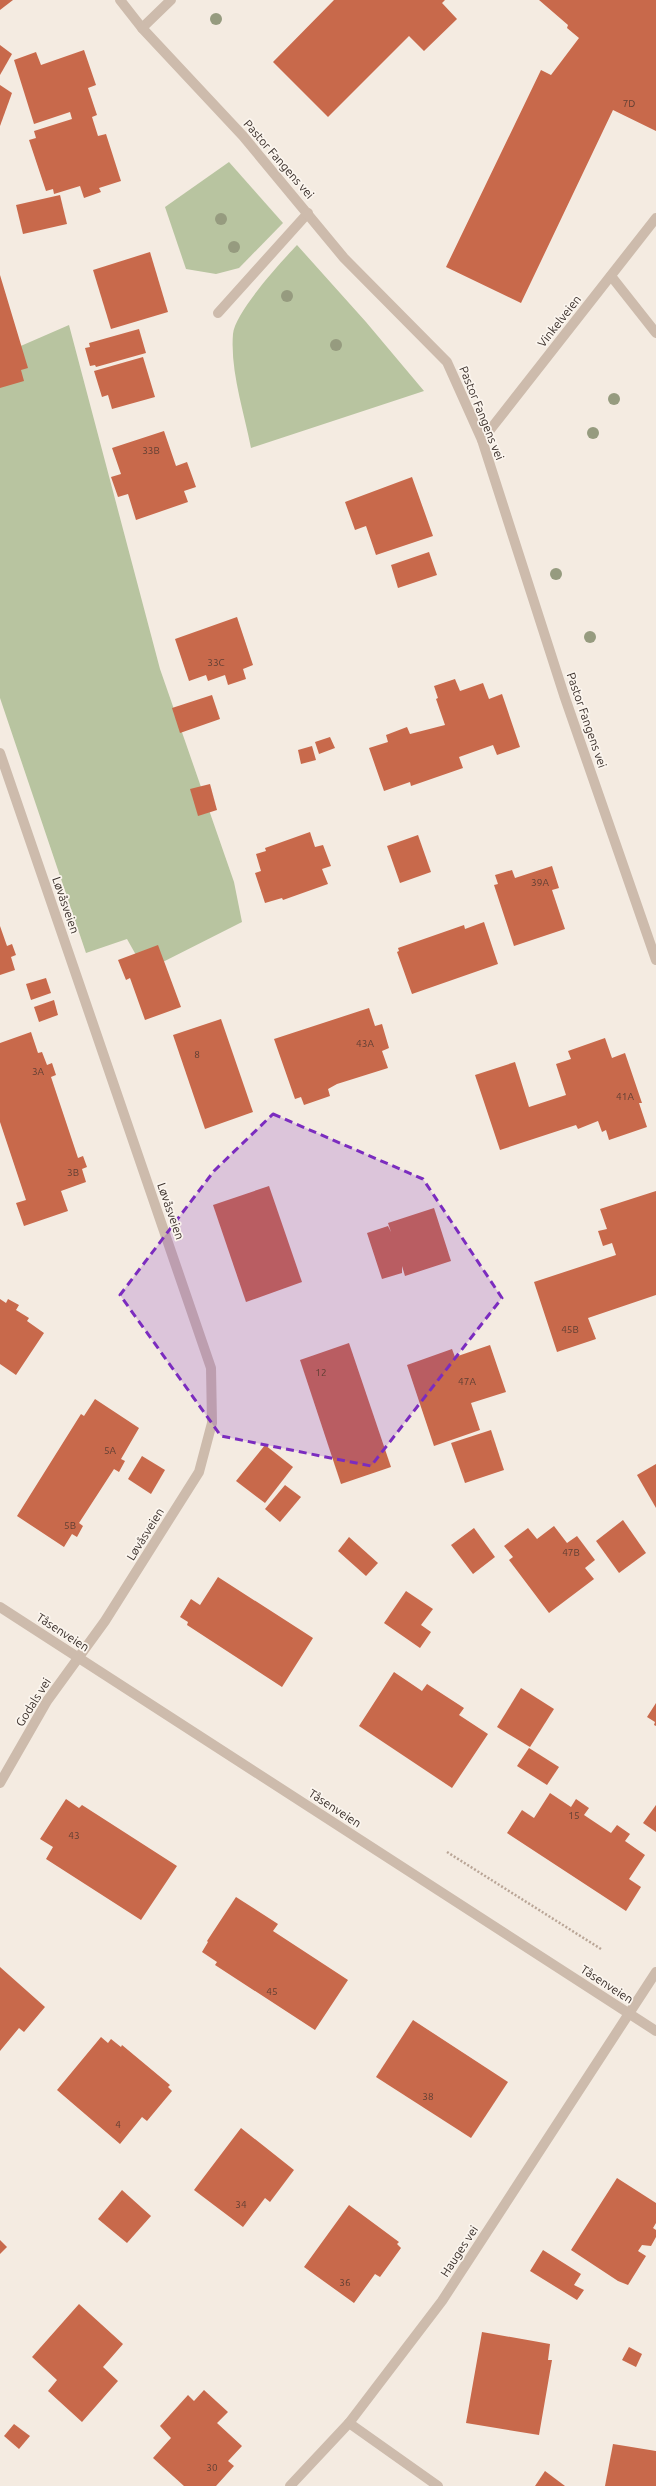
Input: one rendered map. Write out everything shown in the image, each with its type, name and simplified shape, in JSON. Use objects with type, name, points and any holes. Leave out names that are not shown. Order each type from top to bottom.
[{"type":"street","name":"Pastor Fangens vei","points":[[120,0],[142,28],[243,136],[344,258],[447,362],[482,440],[564,695],[656,960]]},
{"type":"street","points":[[142,28],[171,0]]},
{"type":"street","points":[[218,313],[308,213]]},
{"type":"street","name":"Vinkelveien","points":[[482,440],[656,218]]},
{"type":"street","points":[[611,276],[656,334]]},
{"type":"street","name":"Løvåsveien","points":[[0,754],[211,1368],[212,1423],[199,1472],[105,1621],[79,1658]]},
{"type":"street","name":"Tåsenveien","points":[[0,1607],[656,2032]]},
{"type":"street","name":"Godals vei","points":[[0,1783],[47,1701],[79,1658]]},
{"type":"street","name":"Hauges vei","points":[[290,2486],[349,2423],[442,2301],[656,1972]]},
{"type":"street","points":[[349,2423],[438,2486]]},
{"type":"path","points":[[447,1852],[601,1949]]},
{"type":"highlighted area","points":[[273,1114],[423,1179],[502,1298],[371,1466],[221,1436],[120,1295],[214,1171]]},
{"type":"green space","points":[[229,162],[283,223],[239,268],[216,274],[186,269],[165,207]]},
{"type":"green space","points":[[297,245],[366,322],[424,391],[251,448],[238,391],[234,362],[233,334],[242,313],[250,301],[270,275]]},
{"type":"green space","points":[[69,325],[160,669],[234,882],[242,922],[145,971],[127,939],[86,953],[0,698],[0,355]]},
{"type":"building","points":[[0,0],[13,0],[0,10]]},
{"type":"building","points":[[334,0],[445,0],[442,3],[457,19],[424,51],[409,36],[328,117],[273,62]]},
{"type":"building","points":[[539,0],[656,0],[656,131],[613,110],[521,303],[446,267],[541,70],[551,75],[579,38],[567,28],[568,25]]},
{"type":"building","points":[[0,45],[12,54],[0,75]]},
{"type":"building","points":[[84,50],[96,85],[88,88],[97,115],[92,117],[98,136],[106,134],[121,181],[99,188],[101,192],[84,198],[80,186],[54,194],[53,189],[46,191],[29,140],[36,138],[34,131],[72,119],[70,112],[34,124],[14,60],[36,52],[41,65]]},
{"type":"building","points":[[0,85],[12,93],[0,126]]},
{"type":"building","points":[[60,195],[67,224],[23,234],[16,205]]},
{"type":"building","points":[[150,252],[168,312],[111,329],[93,270]]},
{"type":"building","points":[[0,275],[28,368],[21,370],[24,381],[0,388]]},
{"type":"building","points":[[139,329],[146,353],[96,367],[95,365],[90,366],[85,348],[90,347],[89,343]]},
{"type":"building","points":[[143,357],[155,397],[112,409],[108,395],[102,397],[94,371]]},
{"type":"building","points":[[164,431],[176,466],[187,462],[196,487],[184,491],[188,502],[136,520],[128,494],[118,497],[111,477],[121,474],[112,448]]},
{"type":"building","points":[[412,477],[433,536],[376,555],[366,526],[355,530],[345,502]]},
{"type":"building","points":[[429,552],[437,575],[398,588],[391,565]]},
{"type":"building","points":[[237,617],[253,665],[243,669],[246,679],[228,685],[225,675],[208,681],[206,675],[189,681],[175,639]]},
{"type":"building","points":[[455,679],[460,691],[483,683],[489,699],[502,694],[520,747],[497,755],[493,745],[459,757],[463,768],[411,786],[410,782],[384,791],[369,748],[388,742],[386,735],[407,727],[410,734],[445,725],[436,699],[438,698],[434,686]]},
{"type":"building","points":[[212,695],[220,719],[180,733],[172,708]]},
{"type":"building","points":[[330,737],[335,748],[319,754],[315,742]]},
{"type":"building","points":[[312,746],[316,760],[301,764],[298,750]]},
{"type":"building","points":[[210,784],[217,810],[198,816],[190,789]]},
{"type":"building","points":[[310,832],[315,847],[323,845],[331,866],[322,869],[328,884],[283,900],[282,898],[265,903],[255,873],[261,871],[256,854],[266,851],[265,848]]},
{"type":"building","points":[[418,835],[431,872],[400,883],[387,846]]},
{"type":"building","points":[[552,866],[559,888],[552,890],[565,929],[514,946],[494,885],[498,884],[495,875],[512,870],[515,878]]},
{"type":"building","points":[[484,922],[498,964],[412,994],[397,952],[399,951],[398,948],[464,925],[465,929]]},
{"type":"building","points":[[0,926],[7,946],[12,944],[16,955],[11,957],[15,970],[0,975]]},
{"type":"building","points":[[158,945],[181,1007],[145,1020],[130,978],[126,980],[118,960]]},
{"type":"building","points":[[46,978],[51,993],[31,1000],[26,984]]},
{"type":"building","points":[[54,1000],[58,1015],[39,1022],[34,1007]]},
{"type":"building","points":[[369,1008],[375,1026],[382,1024],[389,1048],[382,1051],[388,1068],[337,1084],[328,1089],[330,1096],[304,1105],[301,1097],[295,1099],[274,1039]]},
{"type":"building","points":[[221,1019],[253,1112],[205,1129],[173,1035]]},
{"type":"building","points":[[31,1032],[38,1053],[42,1052],[47,1065],[52,1063],[56,1075],[51,1077],[78,1158],[83,1156],[87,1167],[82,1169],[86,1182],[61,1191],[68,1211],[24,1226],[16,1203],[26,1200],[0,1122],[0,1043]]},
{"type":"building","points":[[605,1038],[612,1058],[625,1053],[642,1103],[639,1103],[647,1127],[609,1140],[606,1130],[602,1132],[598,1121],[578,1129],[576,1125],[500,1150],[475,1075],[515,1062],[529,1107],[566,1095],[556,1064],[571,1059],[568,1051]]},
{"type":"building","points":[[269,1186],[302,1282],[246,1302],[213,1205]]},
{"type":"building","points":[[656,1191],[656,1295],[588,1318],[596,1339],[557,1352],[534,1282],[616,1255],[612,1243],[603,1246],[598,1231],[607,1229],[600,1209]]},
{"type":"building","points":[[434,1208],[451,1261],[405,1276],[402,1266],[402,1273],[382,1279],[367,1233],[388,1226],[391,1232],[388,1223]]},
{"type":"building","points":[[0,1299],[6,1303],[8,1299],[19,1305],[16,1310],[29,1318],[27,1321],[44,1333],[16,1375],[0,1364]]},
{"type":"building","points":[[349,1343],[391,1467],[341,1484],[300,1360]]},
{"type":"building","points":[[490,1345],[506,1392],[471,1403],[480,1430],[434,1446],[407,1365],[452,1349],[455,1357]]},
{"type":"building","points":[[95,1399],[139,1428],[121,1459],[125,1461],[119,1472],[114,1469],[79,1523],[83,1526],[77,1537],[72,1534],[64,1547],[17,1516],[81,1414],[84,1416]]},
{"type":"building","points":[[491,1430],[504,1470],[465,1483],[451,1443]]},
{"type":"building","points":[[265,1445],[293,1467],[265,1503],[236,1481]]},
{"type":"building","points":[[142,1456],[165,1470],[151,1494],[128,1479]]},
{"type":"building","points":[[656,1464],[656,1508],[637,1475]]},
{"type":"building","points":[[285,1485],[301,1497],[280,1522],[265,1509]]},
{"type":"building","points":[[623,1520],[646,1553],[619,1573],[596,1541]]},
{"type":"building","points":[[554,1526],[567,1543],[577,1536],[595,1560],[585,1568],[594,1579],[549,1613],[509,1560],[513,1557],[504,1546],[528,1528],[537,1539]]},
{"type":"building","points":[[474,1528],[495,1557],[473,1574],[451,1545]]},
{"type":"building","points":[[349,1537],[378,1563],[366,1576],[338,1551]]},
{"type":"building","points":[[218,1577],[313,1638],[282,1687],[187,1625],[188,1622],[180,1617],[191,1599],[200,1605]]},
{"type":"building","points":[[406,1591],[433,1609],[421,1625],[431,1632],[420,1648],[384,1623]]},
{"type":"building","points":[[394,1672],[422,1691],[427,1684],[464,1708],[459,1715],[488,1734],[452,1788],[359,1726]]},
{"type":"building","points":[[521,1688],[554,1709],[530,1747],[497,1727]]},
{"type":"building","points":[[656,1703],[656,1726],[654,1725],[655,1722],[647,1717]]},
{"type":"building","points":[[529,1748],[559,1767],[547,1785],[517,1766]]},
{"type":"building","points":[[550,1793],[571,1807],[576,1799],[589,1808],[584,1815],[611,1833],[617,1825],[630,1834],[625,1841],[645,1855],[629,1879],[641,1887],[626,1911],[507,1833],[522,1810],[534,1818]]},
{"type":"building","points":[[66,1799],[79,1808],[82,1805],[177,1866],[141,1920],[46,1859],[53,1847],[40,1839]]},
{"type":"building","points":[[656,1805],[656,1832],[643,1823]]},
{"type":"building","points":[[236,1897],[278,1924],[273,1931],[348,1980],[315,2030],[215,1965],[217,1962],[202,1952],[208,1942],[207,1941]]},
{"type":"building","points":[[0,1967],[45,2007],[24,2032],[19,2028],[0,2051]]},
{"type":"building","points":[[413,2020],[508,2082],[471,2138],[376,2077]]},
{"type":"building","points":[[101,2037],[108,2043],[111,2039],[121,2047],[122,2045],[170,2085],[168,2087],[172,2091],[147,2121],[142,2117],[120,2144],[57,2090]]},
{"type":"building","points":[[241,2128],[294,2170],[270,2202],[265,2198],[243,2227],[194,2190]]},
{"type":"building","points":[[617,2178],[656,2203],[656,2223],[653,2228],[656,2230],[656,2237],[651,2246],[642,2245],[638,2251],[646,2256],[628,2285],[618,2281],[571,2250]]},
{"type":"building","points":[[122,2190],[151,2216],[127,2243],[98,2219]]},
{"type":"building","points":[[349,2205],[399,2242],[397,2244],[401,2248],[380,2277],[375,2274],[354,2303],[304,2267]]},
{"type":"building","points":[[0,2240],[7,2247],[0,2254]]},
{"type":"building","points":[[543,2250],[581,2274],[574,2285],[584,2290],[577,2300],[530,2271]]},
{"type":"building","points":[[79,2304],[123,2344],[103,2367],[118,2381],[82,2422],[48,2391],[57,2380],[32,2357]]},
{"type":"building","points":[[482,2332],[550,2344],[548,2360],[552,2360],[539,2435],[466,2423]]},
{"type":"building","points":[[629,2347],[642,2354],[636,2367],[622,2360]]},
{"type":"building","points":[[204,2390],[228,2412],[217,2423],[242,2446],[228,2461],[234,2466],[216,2486],[184,2486],[153,2458],[171,2438],[160,2426],[188,2395],[194,2401]]},
{"type":"building","points":[[14,2424],[30,2436],[19,2449],[4,2436]]},
{"type":"building","points":[[613,2444],[656,2451],[656,2486],[605,2486]]},
{"type":"building","points":[[545,2471],[565,2486],[535,2486]]}]
